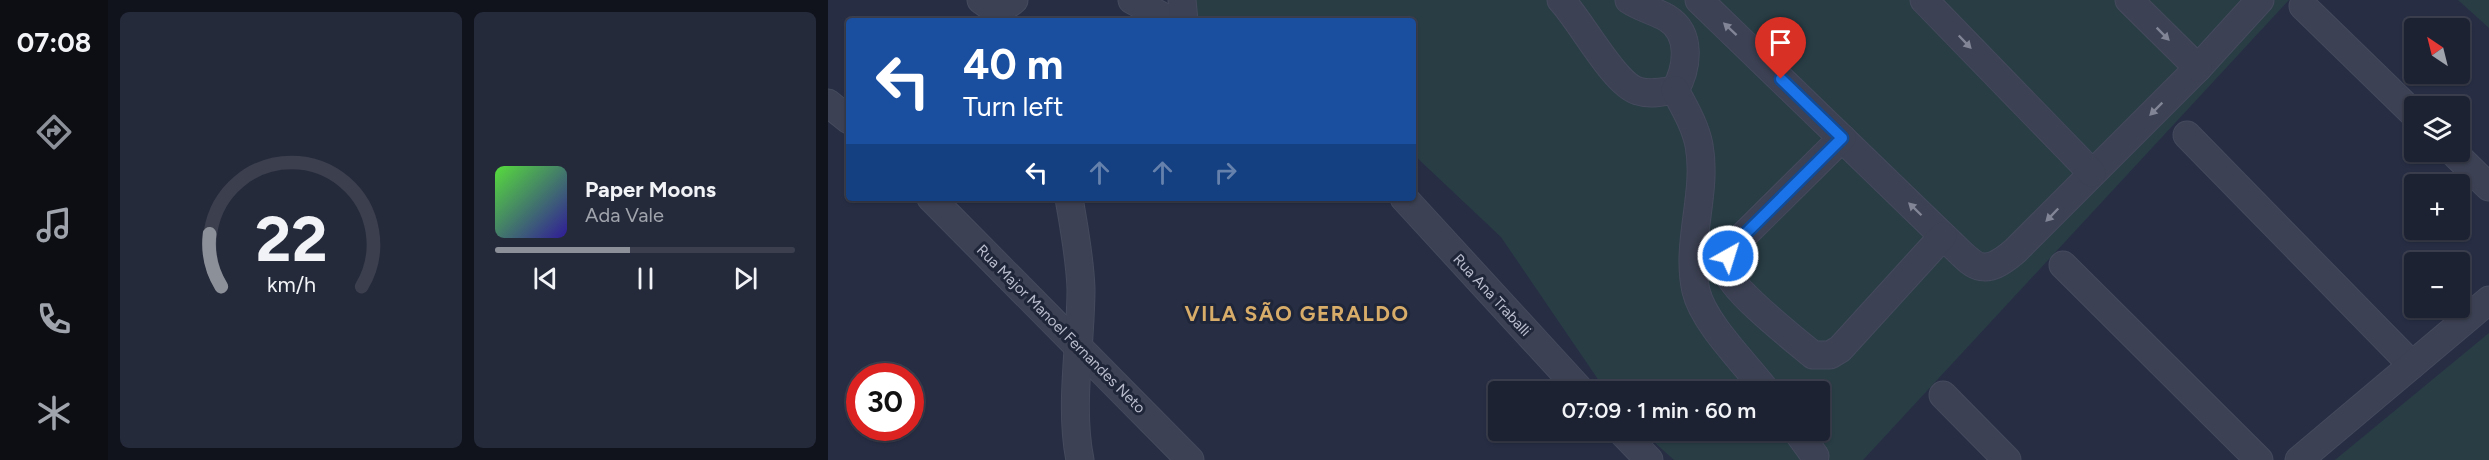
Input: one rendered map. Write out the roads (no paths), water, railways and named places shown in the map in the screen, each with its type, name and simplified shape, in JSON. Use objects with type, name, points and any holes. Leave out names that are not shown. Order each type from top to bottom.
[{"type":"street","points":[[1132,0],[1165,18]]},
{"type":"street","points":[[1182,0],[1184,18]]},
{"type":"street","points":[[1561,0],[1610,66],[1631,88],[1652,93],[1675,90]]},
{"type":"street","points":[[1629,0],[1656,6],[1669,19],[1683,40],[1686,54],[1683,75],[1675,90]]},
{"type":"street","points":[[1699,0],[1943,236],[1980,268],[1993,268],[2015,251],[2198,68],[2260,0]]},
{"type":"street","points":[[1924,0],[2092,173]]},
{"type":"street","points":[[2129,0],[2198,68]]},
{"type":"street","points":[[2303,6],[2404,104]]},
{"type":"street","points":[[1675,90],[1690,119],[1699,146],[1693,268],[1696,292],[1710,319],[1758,381]]},
{"type":"street","points":[[828,103],[846,118]]},
{"type":"street","points":[[2187,135],[2412,365]]},
{"type":"street","points":[[1842,138],[1736,243],[1725,266],[1728,274],[1743,293],[1813,356],[1830,355],[1854,336],[1943,236]]},
{"type":"street","points":[[2463,162],[2489,187]]},
{"type":"street","name":"Rua Major Manoel Fernandes Neto","points":[[934,201],[1078,344],[1190,460]]},
{"type":"street","points":[[1070,201],[1078,249],[1080,280],[1078,344],[1080,460]]},
{"type":"street","name":"Rua Ana Traballi","points":[[1407,201],[1572,381]]},
{"type":"street","points":[[2063,265],[2259,460]]},
{"type":"street","points":[[2298,460],[2489,300]]},
{"type":"street","points":[[1943,395],[2007,460]]},
{"type":"street","points":[[1631,441],[1649,460]]},
{"type":"street","points":[[1804,441],[1815,456]]},
{"type":"district","name":"VILA SÃO GERALDO","points":[[1297,313]]}]
